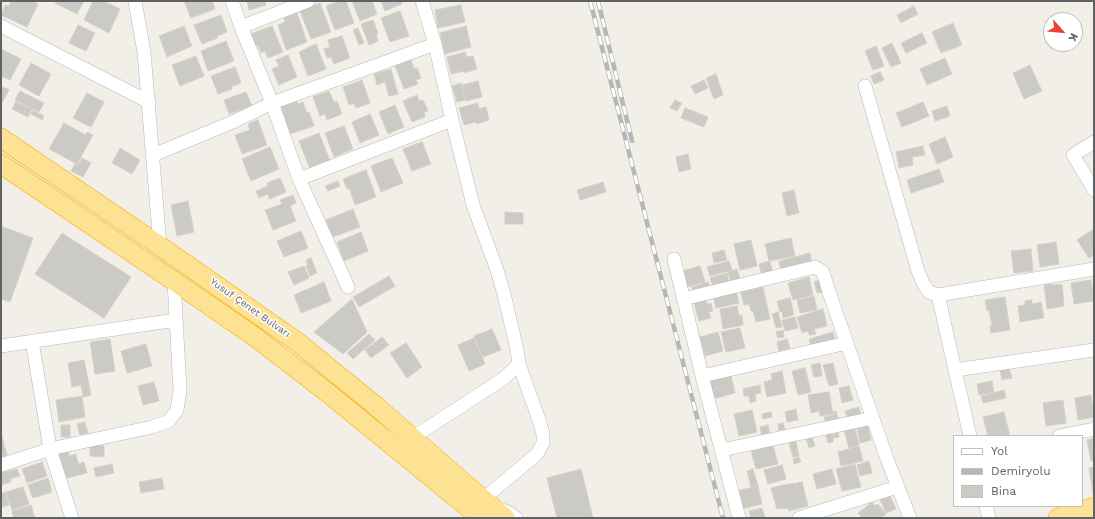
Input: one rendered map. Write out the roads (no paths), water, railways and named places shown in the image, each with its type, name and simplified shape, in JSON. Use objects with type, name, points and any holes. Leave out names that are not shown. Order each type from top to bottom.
[{"type":"highway","name":"Yusuf Çenet Bulvarı","points":[[1,138],[296,341],[360,392],[412,438],[482,509]]},
{"type":"highway","points":[[1,164],[255,337],[301,371],[455,497],[505,518]]},
{"type":"highway","points":[[1058,518],[1094,507]]},
{"type":"highway","points":[[1065,518],[1094,507]]},
{"type":"street","points":[[135,1],[144,52],[160,246]]},
{"type":"street","points":[[232,1],[272,103],[299,179],[348,287]]},
{"type":"street","points":[[241,26],[308,1]]},
{"type":"street","points":[[422,1],[435,44],[473,205],[497,270],[518,350],[519,364],[543,434],[543,443],[537,454],[482,509]]},
{"type":"street","points":[[1,26],[149,102]]},
{"type":"street","points":[[153,155],[233,122],[272,103],[435,44]]},
{"type":"street","points":[[865,86],[918,271],[929,292],[938,295],[1094,269]]},
{"type":"street","points":[[299,179],[452,120]]},
{"type":"street","points":[[1094,142],[1073,155],[1094,190]]},
{"type":"street","points":[[674,259],[702,376],[739,518]]},
{"type":"street","points":[[683,299],[815,267],[823,272],[897,487],[910,518]]},
{"type":"street","points":[[1,465],[50,449],[152,427],[170,421],[177,410],[180,390],[174,281]]},
{"type":"street","points":[[938,295],[970,435]]},
{"type":"street","points":[[1,346],[176,320]]},
{"type":"street","points":[[32,341],[50,449],[72,518]]},
{"type":"street","points":[[702,376],[847,343]]},
{"type":"street","points":[[955,370],[1094,350]]},
{"type":"street","points":[[412,438],[503,379],[519,364]]},
{"type":"street","points":[[722,450],[873,418]]},
{"type":"street","points":[[1066,435],[1094,430]]},
{"type":"street","points":[[799,518],[897,487]]},
{"type":"street","points":[[455,497],[469,518]]},
{"type":"street","points":[[986,507],[989,518]]},
{"type":"street","points":[[482,509],[509,513],[516,518]]},
{"type":"railway","points":[[590,1],[723,518]]},
{"type":"railway","points":[[598,1],[632,141]]}]
